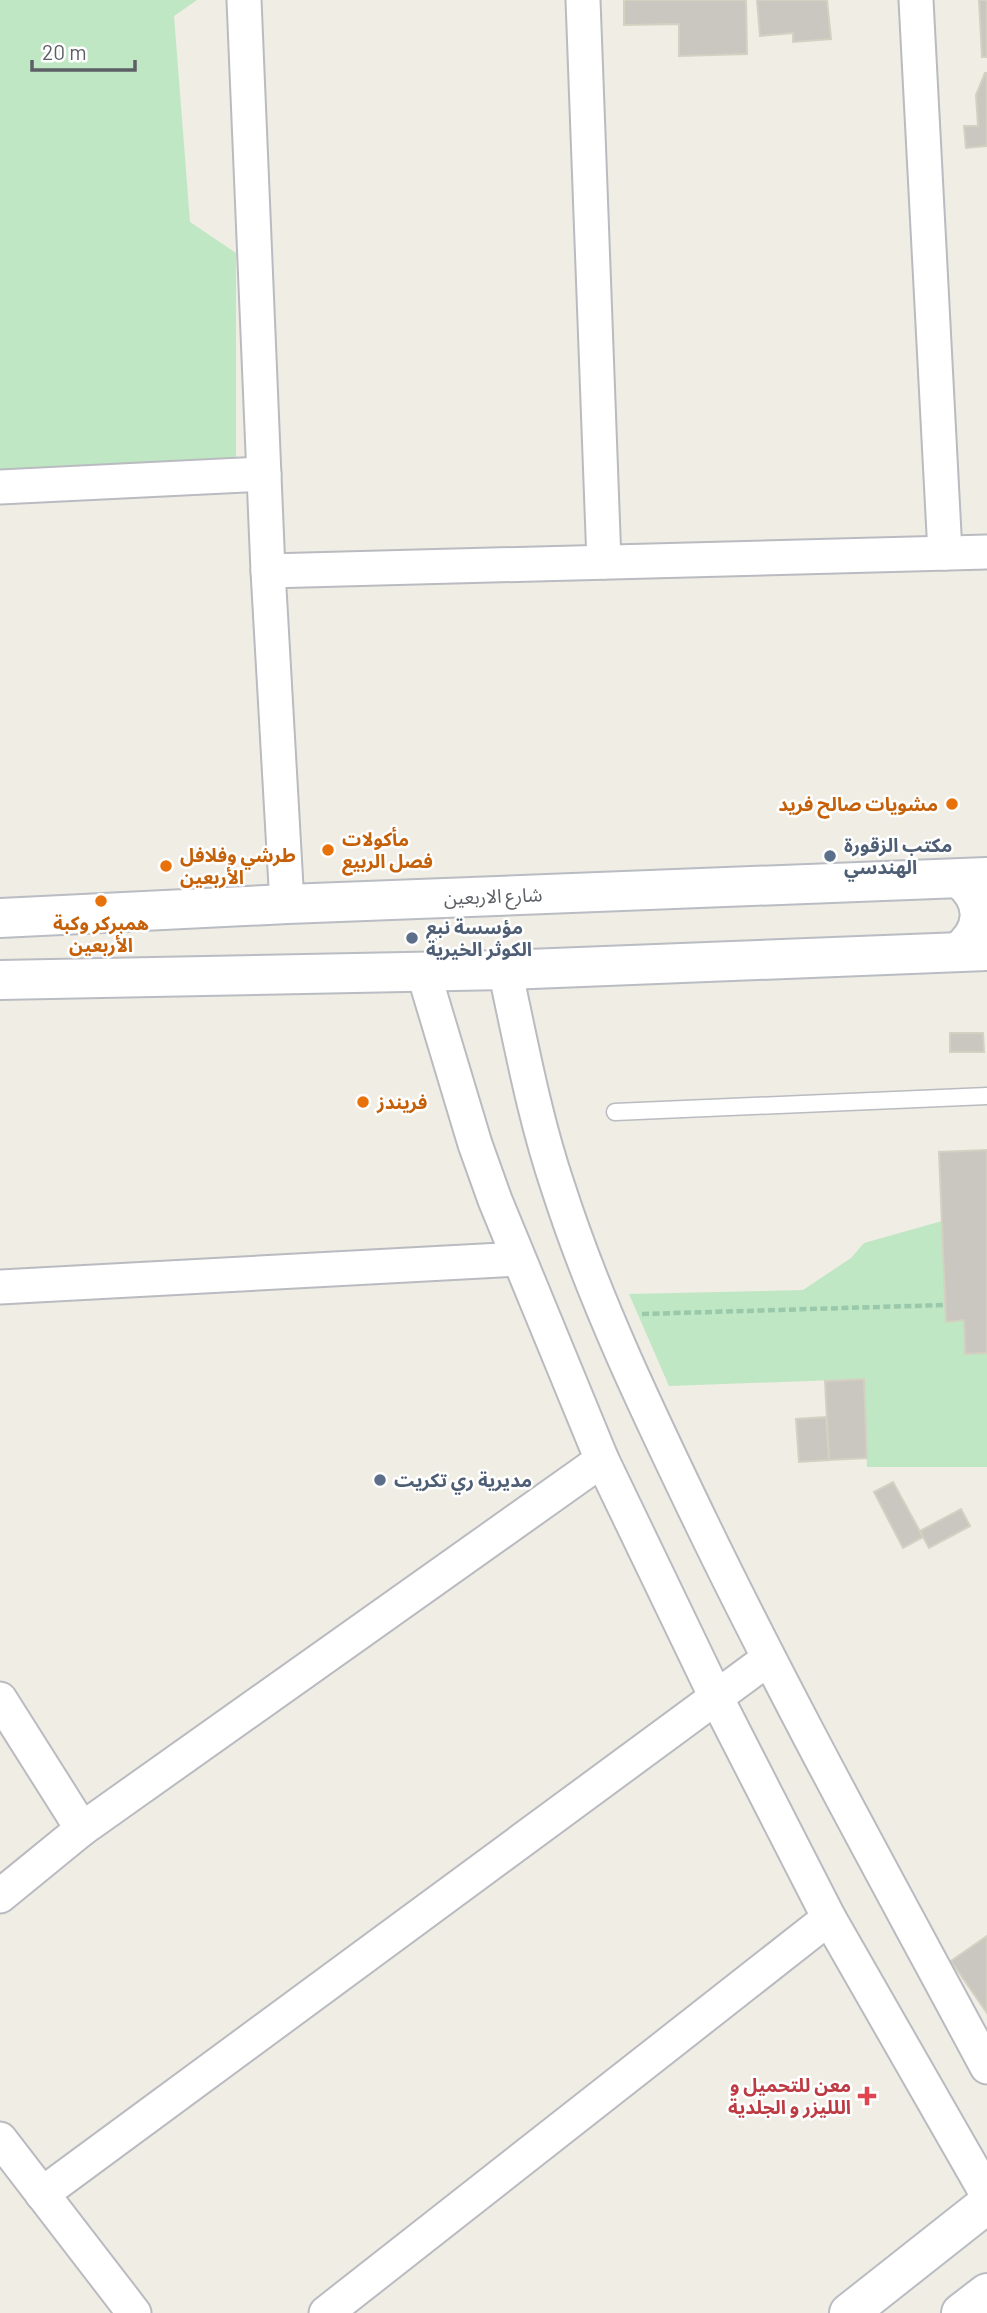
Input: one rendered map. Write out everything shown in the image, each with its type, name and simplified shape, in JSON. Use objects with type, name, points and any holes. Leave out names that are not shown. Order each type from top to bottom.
[{"type":"main road","name":"شارع الاربعين","points":[[0,918],[287,904],[973,878]]},
{"type":"main road","points":[[0,980],[505,970],[972,952],[968,944],[976,934],[980,922],[976,897],[969,887],[973,878]]},
{"type":"main road","points":[[849,2313],[987,2204]]},
{"type":"street","points":[[244,0],[268,571],[287,904]]},
{"type":"street","points":[[583,0],[604,562]]},
{"type":"street","points":[[916,0],[945,553]]},
{"type":"street","points":[[0,488],[264,474]]},
{"type":"street","points":[[268,571],[987,552]]},
{"type":"street","points":[[505,970],[538,1124],[572,1227],[606,1315],[654,1425],[768,1659],[987,2067]]},
{"type":"street","points":[[423,971],[475,1144],[518,1259],[602,1460],[716,1698],[829,1918],[987,2194]]},
{"type":"street","points":[[0,1287],[518,1259]]},
{"type":"street","points":[[0,1896],[82,1829],[602,1460]]},
{"type":"street","points":[[41,2194],[768,1659]]},
{"type":"street","points":[[0,1699],[82,1829]]},
{"type":"street","points":[[326,2313],[829,1918]]},
{"type":"street","points":[[0,2139],[131,2312]]},
{"type":"lane","points":[[615,1112],[987,1096]]},
{"type":"path","points":[[606,1315],[945,1304]]},
{"type":"green space","points":[[0,0],[197,0],[174,16],[190,222],[236,253],[236,466],[0,478]]},
{"type":"green space","points":[[942,1221],[947,1321],[964,1320],[965,1353],[987,1353],[987,1467],[867,1467],[863,1379],[669,1386],[629,1294],[803,1290],[851,1258],[864,1243]]},
{"type":"building","points":[[624,0],[746,0],[747,54],[679,56],[679,24],[624,25]]},
{"type":"building","points":[[757,0],[827,0],[831,39],[793,42],[793,33],[760,36]]},
{"type":"building","points":[[979,0],[987,0],[987,57],[982,57]]},
{"type":"building","points":[[985,73],[987,146],[966,148],[964,126],[978,126],[976,95]]},
{"type":"building","points":[[950,1033],[983,1033],[984,1052],[950,1052]]},
{"type":"building","points":[[987,1150],[987,1353],[965,1354],[964,1320],[946,1322],[939,1152]]},
{"type":"building","points":[[864,1379],[867,1458],[829,1460],[825,1381]]},
{"type":"building","points":[[826,1417],[829,1460],[799,1462],[796,1419]]},
{"type":"building","points":[[893,1482],[923,1537],[903,1548],[874,1492]]},
{"type":"building","points":[[961,1509],[970,1526],[929,1548],[920,1531]]},
{"type":"building","points":[[987,1936],[987,2013],[951,1961]]},
{"type":"place","name":"مشويات صالح فريد","points":[[952,804]]},
{"type":"place","name":"مأكولات فصل الربيع","points":[[328,850]]},
{"type":"place","name":"مكتب الزقورة الهندسي","points":[[830,856]]},
{"type":"place","name":"طرشي وفلافل الأربعين","points":[[166,866]]},
{"type":"place","name":"همبركر وكبة الأربعين","points":[[101,901]]},
{"type":"place","name":"مؤسسة نبع الكوثر الخيرية","points":[[412,938]]},
{"type":"place","name":"فريندز","points":[[363,1102]]},
{"type":"place","name":"مديرية ري تكريت","points":[[380,1480]]},
{"type":"place","name":"معن للتحميل و اللليزر و الجلدية","points":[[867,2096]]}]
